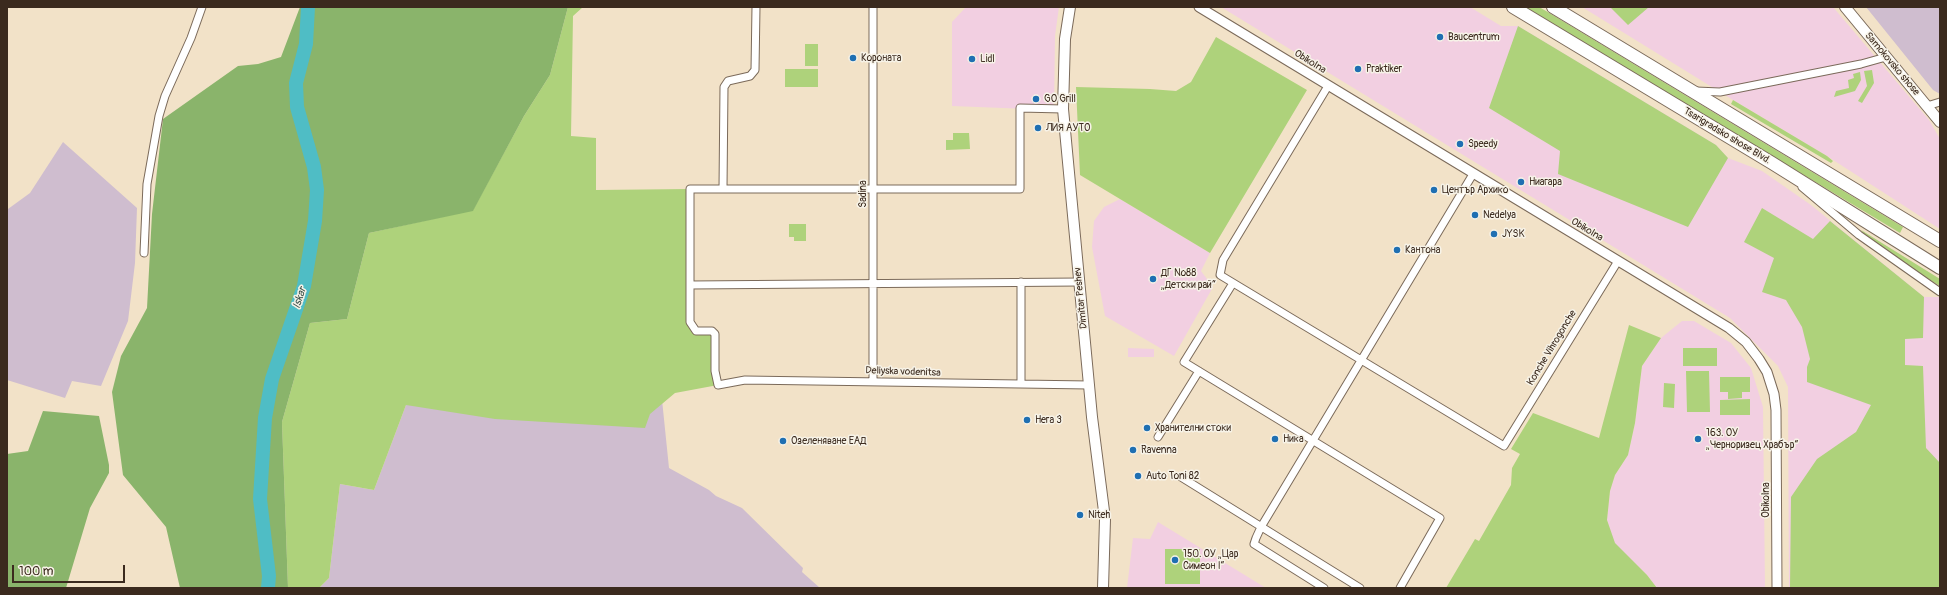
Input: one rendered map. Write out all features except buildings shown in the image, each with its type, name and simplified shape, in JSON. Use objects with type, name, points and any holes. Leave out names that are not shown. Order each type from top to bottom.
[{"type":"highway","name":"Tsarigradsko shose Blvd.","points":[[1513,7],[1772,163],[1940,268]]},
{"type":"highway","name":"Tsarigradsko shose Blvd.","points":[[1553,7],[1940,241]]},
{"type":"main road","name":"Dimitar Peshev","points":[[1070,7],[1065,39],[1063,109],[1089,385],[1105,519],[1103,588]]},
{"type":"main road","name":"Samokovsko shose","points":[[1845,7],[1940,122]]},
{"type":"street","points":[[144,253],[147,184],[157,123],[165,96],[191,38],[202,7]]},
{"type":"street","points":[[723,188],[724,87],[728,81],[750,76],[755,70],[756,7]]},
{"type":"street","name":"Sadina","points":[[873,7],[873,381]]},
{"type":"street","name":"Obikolna","points":[[1199,7],[1729,328],[1746,342],[1767,372],[1774,394],[1776,423],[1777,588]]},
{"type":"street","points":[[1691,91],[1720,92],[1861,64],[1886,57]]},
{"type":"street","points":[[1328,86],[1223,260],[1220,275],[1362,360]]},
{"type":"street","points":[[1927,106],[1940,102]]},
{"type":"street","points":[[1063,109],[1020,108],[1020,189],[690,189],[690,285],[1080,282]]},
{"type":"street","points":[[1772,163],[1859,235],[1940,292]]},
{"type":"street","points":[[1324,588],[1254,544],[1261,527],[1473,174]]},
{"type":"street","name":"Konche Vihrogonche","points":[[1362,360],[1504,446],[1618,261]]},
{"type":"street","points":[[1021,282],[1021,384]]},
{"type":"street","points":[[1233,283],[1184,362],[1440,518],[1400,588]]},
{"type":"street","name":"Deliyska vodenitsa","points":[[690,285],[690,322],[696,331],[712,331],[715,334],[715,371],[718,385],[744,380],[1089,385]]},
{"type":"street","points":[[1158,437],[1199,371]]},
{"type":"street","points":[[1181,478],[1360,588]]},
{"type":"shaded area","points":[[966,7],[1059,7],[1055,36],[1054,110],[952,106],[952,22]]},
{"type":"shaded area","points":[[1221,7],[1470,7],[1501,26],[1518,26],[1716,145],[1728,158],[1762,171],[1811,205],[1924,297],[1940,297],[1940,588],[1789,588],[1788,387],[1778,366],[1730,318]]},
{"type":"shaded area","points":[[1582,7],[1833,7],[1929,120],[1940,139],[1940,229],[1827,156]]},
{"type":"shaded area","points":[[1866,7],[1940,7],[1940,94],[1933,90]]},
{"type":"shaded area","points":[[63,142],[137,208],[135,263],[128,321],[101,386],[72,381],[65,398],[7,380],[8,209],[30,193]]},
{"type":"shaded area","name":"ДГ №88 „Детски рай“","points":[[1120,199],[1210,253],[1201,271],[1213,287],[1174,356],[1105,316],[1092,247],[1094,221],[1104,207]]},
{"type":"shaded area","name":"163. ОУ „Черноризец Храбър“","points":[[1682,321],[1694,321],[1731,343],[1751,368],[1763,407],[1765,588],[1657,588],[1647,575],[1614,543],[1607,520],[1610,491],[1615,475],[1628,455],[1635,423],[1642,366],[1661,338]]},
{"type":"shaded area","points":[[1128,348],[1154,349],[1154,357],[1128,357]]},
{"type":"shaded area","points":[[661,390],[669,468],[709,490],[716,496],[742,508],[803,568],[802,572],[820,588],[319,588],[329,578],[340,484],[374,490],[406,405]]},
{"type":"shaded area","name":"150. ОУ „Цар Симеон I“","points":[[1158,522],[1266,588],[1127,588],[1133,538],[1150,539]]},
{"type":"green space","points":[[300,7],[568,7],[550,75],[524,116],[473,211],[369,233],[347,319],[310,323],[282,422],[288,588],[180,588],[166,527],[123,475],[112,392],[121,356],[147,308],[152,214],[163,119],[238,66],[258,64],[281,57]]},
{"type":"green space","points":[[568,7],[583,7],[573,16],[571,136],[596,138],[596,190],[690,189],[690,322],[696,331],[712,331],[718,385],[675,393],[650,414],[645,428],[495,419],[406,405],[374,490],[340,484],[329,578],[319,588],[288,588],[282,422],[310,323],[347,319],[369,233],[473,210],[524,116],[550,75]]},
{"type":"green space","points":[[1525,7],[1539,7],[1546,11],[1903,227],[1900,233]]},
{"type":"green space","points":[[1610,7],[1649,7],[1628,25]]},
{"type":"green space","points":[[1518,26],[1716,145],[1728,158],[1688,227],[1558,174],[1560,151],[1489,108]]},
{"type":"green space","points":[[1216,37],[1307,90],[1210,253],[1080,175],[1076,87],[1176,91],[1191,82]]},
{"type":"green space","points":[[805,44],[818,44],[818,66],[805,66]]},
{"type":"green space","points":[[785,69],[818,69],[818,87],[785,87]]},
{"type":"green space","points":[[1872,70],[1874,83],[1862,103],[1858,101],[1867,86],[1864,71]]},
{"type":"green space","points":[[1860,72],[1861,80],[1855,91],[1834,97],[1836,91],[1849,88],[1848,80],[1854,78],[1853,74]]},
{"type":"green space","points":[[1733,100],[1833,161],[1831,163],[1731,104]]},
{"type":"green space","points":[[953,133],[969,133],[970,149],[946,150],[946,140],[953,140]]},
{"type":"green space","points":[[1762,208],[1813,239],[1830,221],[1924,297],[1923,338],[1905,339],[1905,365],[1923,366],[1926,448],[1940,463],[1940,588],[1790,588],[1791,497],[1817,459],[1856,432],[1871,405],[1807,382],[1807,367],[1810,359],[1802,327],[1786,300],[1762,292],[1774,258],[1744,242]]},
{"type":"green space","points":[[789,224],[806,224],[806,241],[794,241],[794,237],[789,237]]},
{"type":"green space","points":[[1861,230],[1940,279],[1940,286],[1896,259],[1865,235]]},
{"type":"green space","points":[[1629,325],[1661,338],[1642,366],[1635,423],[1628,455],[1615,475],[1610,491],[1607,520],[1615,543],[1647,575],[1657,588],[1446,588],[1475,539],[1479,541],[1511,485],[1512,468],[1520,454],[1511,449],[1533,413],[1599,438]]},
{"type":"green space","points":[[1683,348],[1717,348],[1717,366],[1683,366]]},
{"type":"green space","points":[[1686,371],[1709,371],[1710,412],[1687,412]]},
{"type":"green space","points":[[1720,377],[1750,377],[1750,392],[1742,392],[1742,398],[1728,399],[1728,392],[1720,392]]},
{"type":"green space","points":[[1664,383],[1675,384],[1674,408],[1663,407]]},
{"type":"green space","points":[[1750,399],[1750,415],[1720,415],[1720,400]]},
{"type":"green space","points":[[43,411],[99,416],[109,465],[109,473],[90,508],[66,588],[7,588],[7,454],[28,451]]},
{"type":"green space","points":[[1165,549],[1200,549],[1200,584],[1165,584]]},
{"type":"waterway","name":"Iskar","points":[[268,588],[269,576],[260,499],[265,418],[272,379],[304,286],[315,221],[317,190],[314,167],[297,107],[296,83],[306,44],[308,7]]},
{"type":"place","name":"Baucentrum","points":[[1440,37]]},
{"type":"place","name":"Короната","points":[[853,58]]},
{"type":"place","name":"Lidl","points":[[972,59]]},
{"type":"place","name":"Praktiker","points":[[1358,69]]},
{"type":"place","name":"GO Grill","points":[[1036,99]]},
{"type":"place","name":"ЛИЯ АУТО","points":[[1038,128]]},
{"type":"place","name":"Speedy","points":[[1460,144]]},
{"type":"place","name":"Ниагара","points":[[1521,182]]},
{"type":"place","name":"Център Архико","points":[[1434,190]]},
{"type":"place","name":"Nedelya","points":[[1475,215]]},
{"type":"place","name":"JYSK","points":[[1494,234]]},
{"type":"place","name":"Кантона","points":[[1397,250]]},
{"type":"place","name":"ДГ №88 „Детски рай“","points":[[1153,279]]},
{"type":"place","name":"Hera 3","points":[[1027,420]]},
{"type":"place","name":"Хранителни стоки","points":[[1147,428]]},
{"type":"place","name":"Ника","points":[[1275,439]]},
{"type":"place","name":"163. ОУ „Черноризец Храбър“","points":[[1698,439]]},
{"type":"place","name":"Озеленяване ЕАД","points":[[783,441]]},
{"type":"place","name":"Ravenna","points":[[1133,450]]},
{"type":"place","name":"Auto Toni 82","points":[[1138,476]]},
{"type":"place","name":"Niteh","points":[[1080,515]]},
{"type":"place","name":"150. ОУ „Цар Симеон I“","points":[[1175,560]]}]
